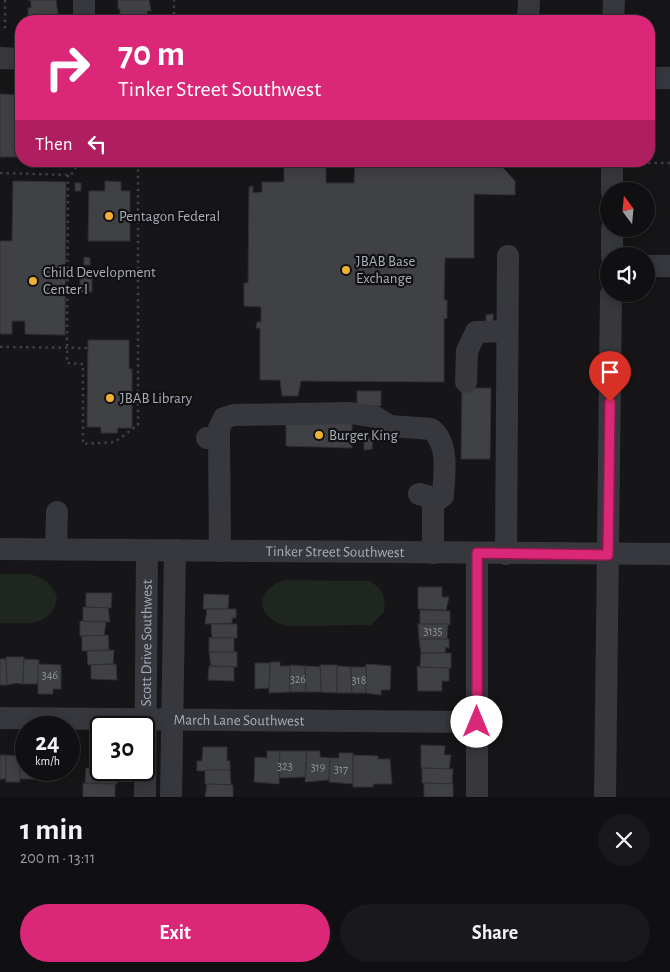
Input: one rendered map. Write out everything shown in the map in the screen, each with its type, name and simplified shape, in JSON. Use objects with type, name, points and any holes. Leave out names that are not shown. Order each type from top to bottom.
[{"type":"street","points":[[84,0],[84,15]]},
{"type":"street","points":[[528,0],[528,15]]},
{"type":"street","points":[[614,0],[614,15]]},
{"type":"street","points":[[0,58],[15,59]]},
{"type":"street","points":[[655,78],[670,78]]},
{"type":"street","points":[[612,167],[612,182]]},
{"type":"street","points":[[506,554],[508,256]]},
{"type":"street","points":[[655,266],[670,266]]},
{"type":"street","points":[[605,797],[611,302]]},
{"type":"street","points":[[466,382],[467,351],[476,332],[507,331]]},
{"type":"street","points":[[220,551],[213,438],[224,418],[234,415],[351,413],[375,417],[390,426],[431,429],[441,440],[444,451],[443,496],[426,498],[433,553]]},
{"type":"street","points":[[56,549],[57,512]]},
{"type":"street","name":"Tinker Street Southwest","points":[[0,549],[670,554]]},
{"type":"street","name":"Scott Drive Southwest","points":[[144,716],[147,550]]},
{"type":"street","name":"Scott Drive Southwest","points":[[171,797],[175,550]]},
{"type":"street","points":[[477,553],[477,797]]},
{"type":"street","name":"March Lane Southwest","points":[[0,718],[90,719]]},
{"type":"street","name":"March Lane Southwest","points":[[155,719],[477,722]]},
{"type":"street","name":"Scott Drive Southwest","points":[[144,781],[144,797]]},
{"type":"path","points":[[4,0],[5,31]]},
{"type":"path","points":[[174,0],[174,15]]},
{"type":"path","points":[[655,163],[670,163]]},
{"type":"path","points":[[0,173],[71,175],[76,167]]},
{"type":"path","points":[[68,175],[67,363],[83,364],[83,444],[115,442],[138,425],[138,167]]},
{"type":"path","points":[[0,347],[88,348]]},
{"type":"shaded area","points":[[0,574],[26,574],[42,578],[48,582],[57,598],[50,615],[36,622],[0,623]]},
{"type":"shaded area","points":[[284,580],[370,581],[383,594],[384,612],[371,625],[289,626],[278,623],[270,618],[262,605],[267,591]]},
{"type":"building","points":[[28,0],[56,0],[58,14],[28,15],[31,1]]},
{"type":"building","points":[[118,0],[149,0],[151,11],[147,11],[147,15],[120,15],[120,9],[118,9]]},
{"type":"building","points":[[0,94],[15,95],[15,157],[0,157]]},
{"type":"building","name":"JBAB Base Exchange","points":[[284,167],[326,167],[326,183],[354,183],[355,167],[502,167],[515,181],[515,195],[474,194],[474,258],[445,258],[444,300],[447,300],[447,318],[444,319],[444,382],[301,381],[298,396],[282,396],[280,380],[260,380],[260,328],[256,328],[257,322],[261,322],[261,307],[244,306],[244,283],[248,283],[249,187],[253,186],[253,193],[262,192],[262,182],[284,182]]},
{"type":"building","name":"Child Development Center I","points":[[13,181],[66,182],[65,335],[25,334],[25,321],[12,321],[12,334],[0,334],[0,241],[12,241]]},
{"type":"building","name":"Pentagon Federal","points":[[105,181],[121,182],[121,191],[130,191],[130,241],[88,241],[89,191],[105,191]]},
{"type":"building","points":[[75,183],[81,183],[81,191],[75,191]]},
{"type":"building","points":[[84,257],[90,258],[90,265],[84,265]]},
{"type":"building","points":[[80,275],[92,275],[92,292],[80,292]]},
{"type":"building","points":[[493,314],[493,323],[486,323],[486,315]]},
{"type":"building","name":"JBAB Library","points":[[88,340],[129,340],[129,369],[132,369],[132,428],[118,428],[117,433],[101,433],[101,427],[87,427]]},
{"type":"building","points":[[462,388],[491,388],[490,459],[461,459]]},
{"type":"building","points":[[357,391],[381,391],[381,406],[357,406]]},
{"type":"building","name":"Burger King","points":[[286,419],[352,423],[352,448],[286,446]]},
{"type":"building","points":[[364,438],[373,438],[372,449],[364,450]]},
{"type":"building","points":[[418,587],[442,587],[442,597],[449,597],[446,610],[418,609]]},
{"type":"building","points":[[86,593],[112,593],[111,608],[86,607]]},
{"type":"building","points":[[204,594],[229,595],[228,609],[203,609]]},
{"type":"building","points":[[83,607],[108,608],[110,622],[83,621]]},
{"type":"building","points":[[207,609],[236,609],[236,618],[232,618],[232,623],[205,624]]},
{"type":"building","points":[[420,610],[450,611],[450,624],[420,624]]},
{"type":"building","points":[[80,621],[106,622],[104,636],[80,636]]},
{"type":"building","points":[[211,624],[237,624],[237,638],[209,638],[212,637]]},
{"type":"building","points":[[418,624],[450,624],[448,625],[447,639],[419,639]]},
{"type":"building","points":[[108,635],[109,650],[82,651],[82,636]]},
{"type":"building","points":[[209,638],[234,638],[234,652],[209,652]]},
{"type":"building","points":[[419,639],[449,639],[449,648],[446,647],[445,653],[421,653]]},
{"type":"building","points":[[114,650],[113,664],[88,665],[87,651]]},
{"type":"building","points":[[209,652],[237,652],[237,667],[211,666]]},
{"type":"building","points":[[421,653],[451,653],[451,668],[417,667],[420,666]]},
{"type":"building","points":[[6,657],[24,657],[23,684],[7,685]]},
{"type":"building","points":[[0,659],[6,659],[7,685],[0,685]]},
{"type":"building","points":[[24,659],[39,660],[38,684],[23,684]]},
{"type":"building","points":[[270,662],[280,662],[280,666],[290,666],[290,692],[269,693]]},
{"type":"building","points":[[255,663],[270,663],[269,688],[255,689]]},
{"type":"building","points":[[38,664],[61,665],[61,689],[53,689],[53,694],[38,694]]},
{"type":"building","points":[[116,664],[117,680],[91,679],[91,665]]},
{"type":"building","points":[[366,664],[391,666],[390,690],[381,690],[381,695],[366,693]]},
{"type":"building","points":[[290,665],[305,666],[306,692],[290,692]]},
{"type":"building","points":[[320,665],[337,665],[337,693],[321,692]]},
{"type":"building","points":[[209,666],[234,667],[234,681],[208,680]]},
{"type":"building","points":[[305,666],[320,667],[321,692],[306,692]]},
{"type":"building","points":[[337,666],[351,667],[352,693],[337,693]]},
{"type":"building","points":[[351,667],[366,667],[366,693],[352,693]]},
{"type":"building","points":[[417,667],[449,668],[449,681],[442,681],[442,691],[418,691]]},
{"type":"building","points":[[421,745],[445,746],[444,755],[451,755],[449,769],[421,768]]},
{"type":"building","points":[[203,747],[227,747],[227,761],[230,761],[230,770],[197,771],[197,761],[202,761]]},
{"type":"building","points":[[267,751],[280,751],[279,784],[254,782],[255,757],[267,758]]},
{"type":"building","points":[[280,751],[307,751],[305,777],[279,778]]},
{"type":"building","points":[[307,751],[320,751],[320,757],[330,758],[329,780],[305,782]]},
{"type":"building","points":[[339,753],[353,753],[353,784],[329,782],[330,758],[339,758]]},
{"type":"building","points":[[0,755],[6,755],[6,779],[0,779]]},
{"type":"building","points":[[6,755],[15,756],[15,781],[20,782],[6,782]]},
{"type":"building","points":[[353,755],[378,756],[378,759],[390,759],[392,784],[373,784],[373,787],[353,787]]},
{"type":"building","points":[[86,768],[90,768],[90,781],[117,781],[117,784],[85,783]]},
{"type":"building","points":[[422,768],[453,769],[452,784],[422,783]]},
{"type":"building","points":[[205,770],[230,770],[231,785],[205,784]]},
{"type":"building","points":[[83,783],[115,784],[115,797],[83,797]]},
{"type":"building","points":[[424,783],[453,784],[453,797],[424,797]]},
{"type":"building","points":[[207,784],[233,785],[233,797],[205,797]]},
{"type":"place","name":"Pentagon Federal","points":[[109,216]]},
{"type":"place","name":"JBAB Base Exchange","points":[[346,270]]},
{"type":"place","name":"Child Development Center I","points":[[33,281]]},
{"type":"place","name":"JBAB Library","points":[[110,398]]},
{"type":"place","name":"Burger King","points":[[319,435]]},
{"type":"route","points":[[477,722],[477,553],[608,555],[610,402]]}]
